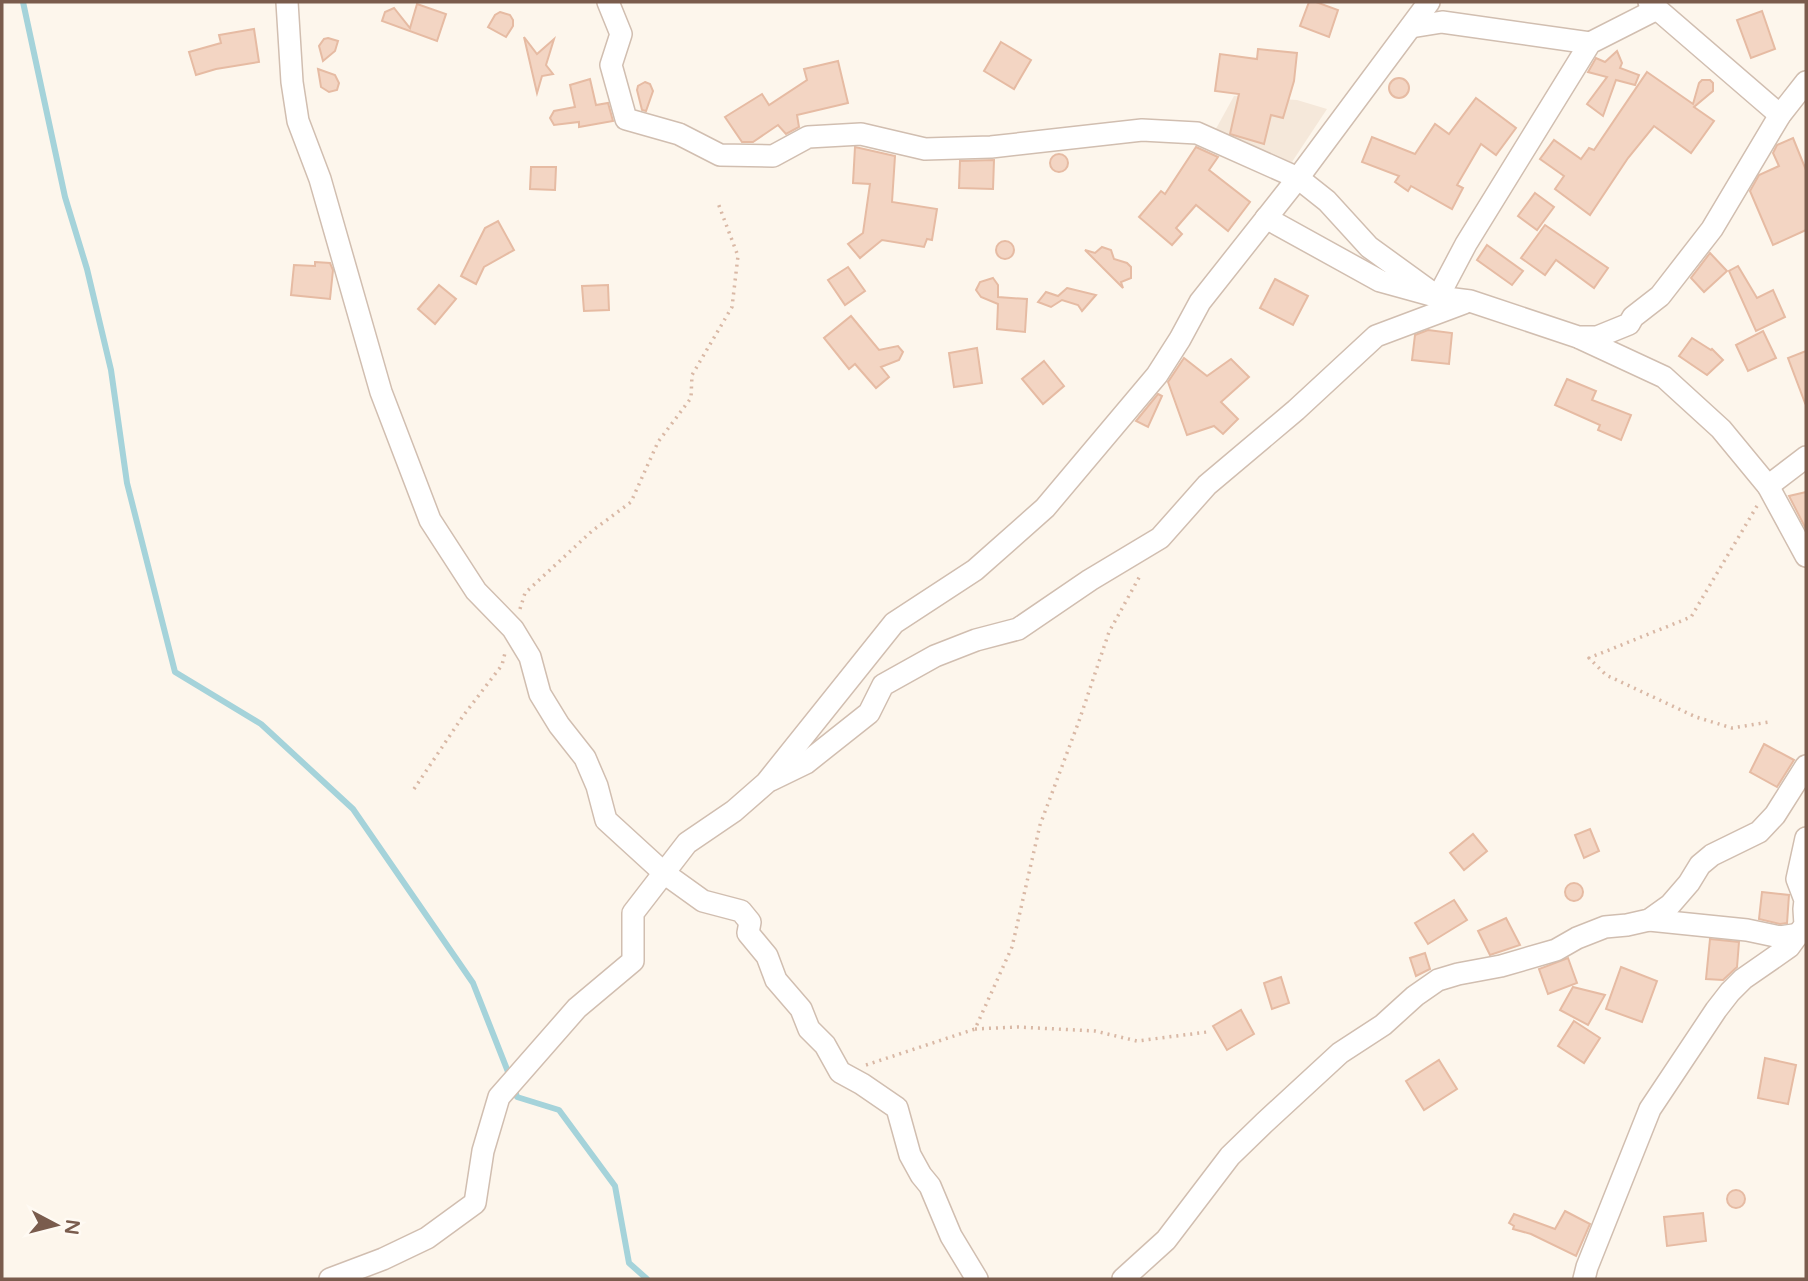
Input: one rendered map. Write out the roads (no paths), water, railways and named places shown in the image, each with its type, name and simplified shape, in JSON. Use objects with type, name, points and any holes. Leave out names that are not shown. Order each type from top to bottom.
[{"type":"street","points":[[287,2],[292,82],[298,121],[324,191],[381,393],[430,520],[476,591],[513,629],[530,657],[540,694],[559,725],[586,758],[606,820],[664,873],[703,901],[741,911],[750,922],[748,933],[766,956],[776,980],[801,1009],[809,1029],[825,1045],[840,1072],[897,1108],[910,1155],[930,1186],[951,1236],[976,1279]]},
{"type":"street","points":[[608,2],[621,34],[611,65],[626,119],[679,134],[720,155],[774,156],[808,137],[861,134],[925,149],[991,147],[1142,130],[1197,132],[1298,178],[1327,201],[1369,247],[1438,297]]},
{"type":"street","points":[[330,1279],[383,1259],[427,1238],[475,1203],[483,1150],[499,1097],[577,1008],[633,961],[632,913],[687,842],[734,811],[766,782],[894,623],[975,570],[1045,508],[1157,375],[1200,302],[1298,178],[1429,2]]},
{"type":"street","points":[[1438,297],[1466,244],[1590,43],[1653,6],[1780,115]]},
{"type":"street","points":[[1411,27],[1442,22],[1590,43]]},
{"type":"street","points":[[1578,337],[1597,337],[1629,324],[1633,317],[1660,296],[1712,229],[1780,115],[1806,82]]},
{"type":"street","points":[[1266,218],[1380,281],[1438,297],[1470,301],[1578,337],[1664,377],[1721,429],[1768,486],[1806,556]]},
{"type":"street","points":[[766,782],[806,762],[869,713],[883,685],[935,656],[976,640],[1018,629],[1090,580],[1160,538],[1207,485],[1296,410],[1376,336],[1470,301]]},
{"type":"street","points":[[1768,486],[1806,457]]},
{"type":"street","points":[[1649,920],[1670,905],[1712,855],[1759,832],[1775,815],[1806,766]]},
{"type":"street","points":[[1584,1279],[1650,1109],[1730,992],[1743,979],[1789,947],[1805,925],[1805,900],[1797,880],[1806,838]]},
{"type":"street","points":[[1123,1279],[1166,1240],[1230,1156],[1264,1123],[1340,1053],[1383,1025],[1438,980],[1502,967],[1556,950],[1605,927],[1649,920],[1747,930],[1780,937],[1800,934]]},
{"type":"waterway","points":[[23,2],[65,197],[87,269],[111,370],[127,483],[175,672],[261,724],[353,809],[473,983],[510,1077]]},
{"type":"waterway","points":[[514,1087],[517,1097],[559,1110],[615,1186],[629,1263],[647,1279]]}]
